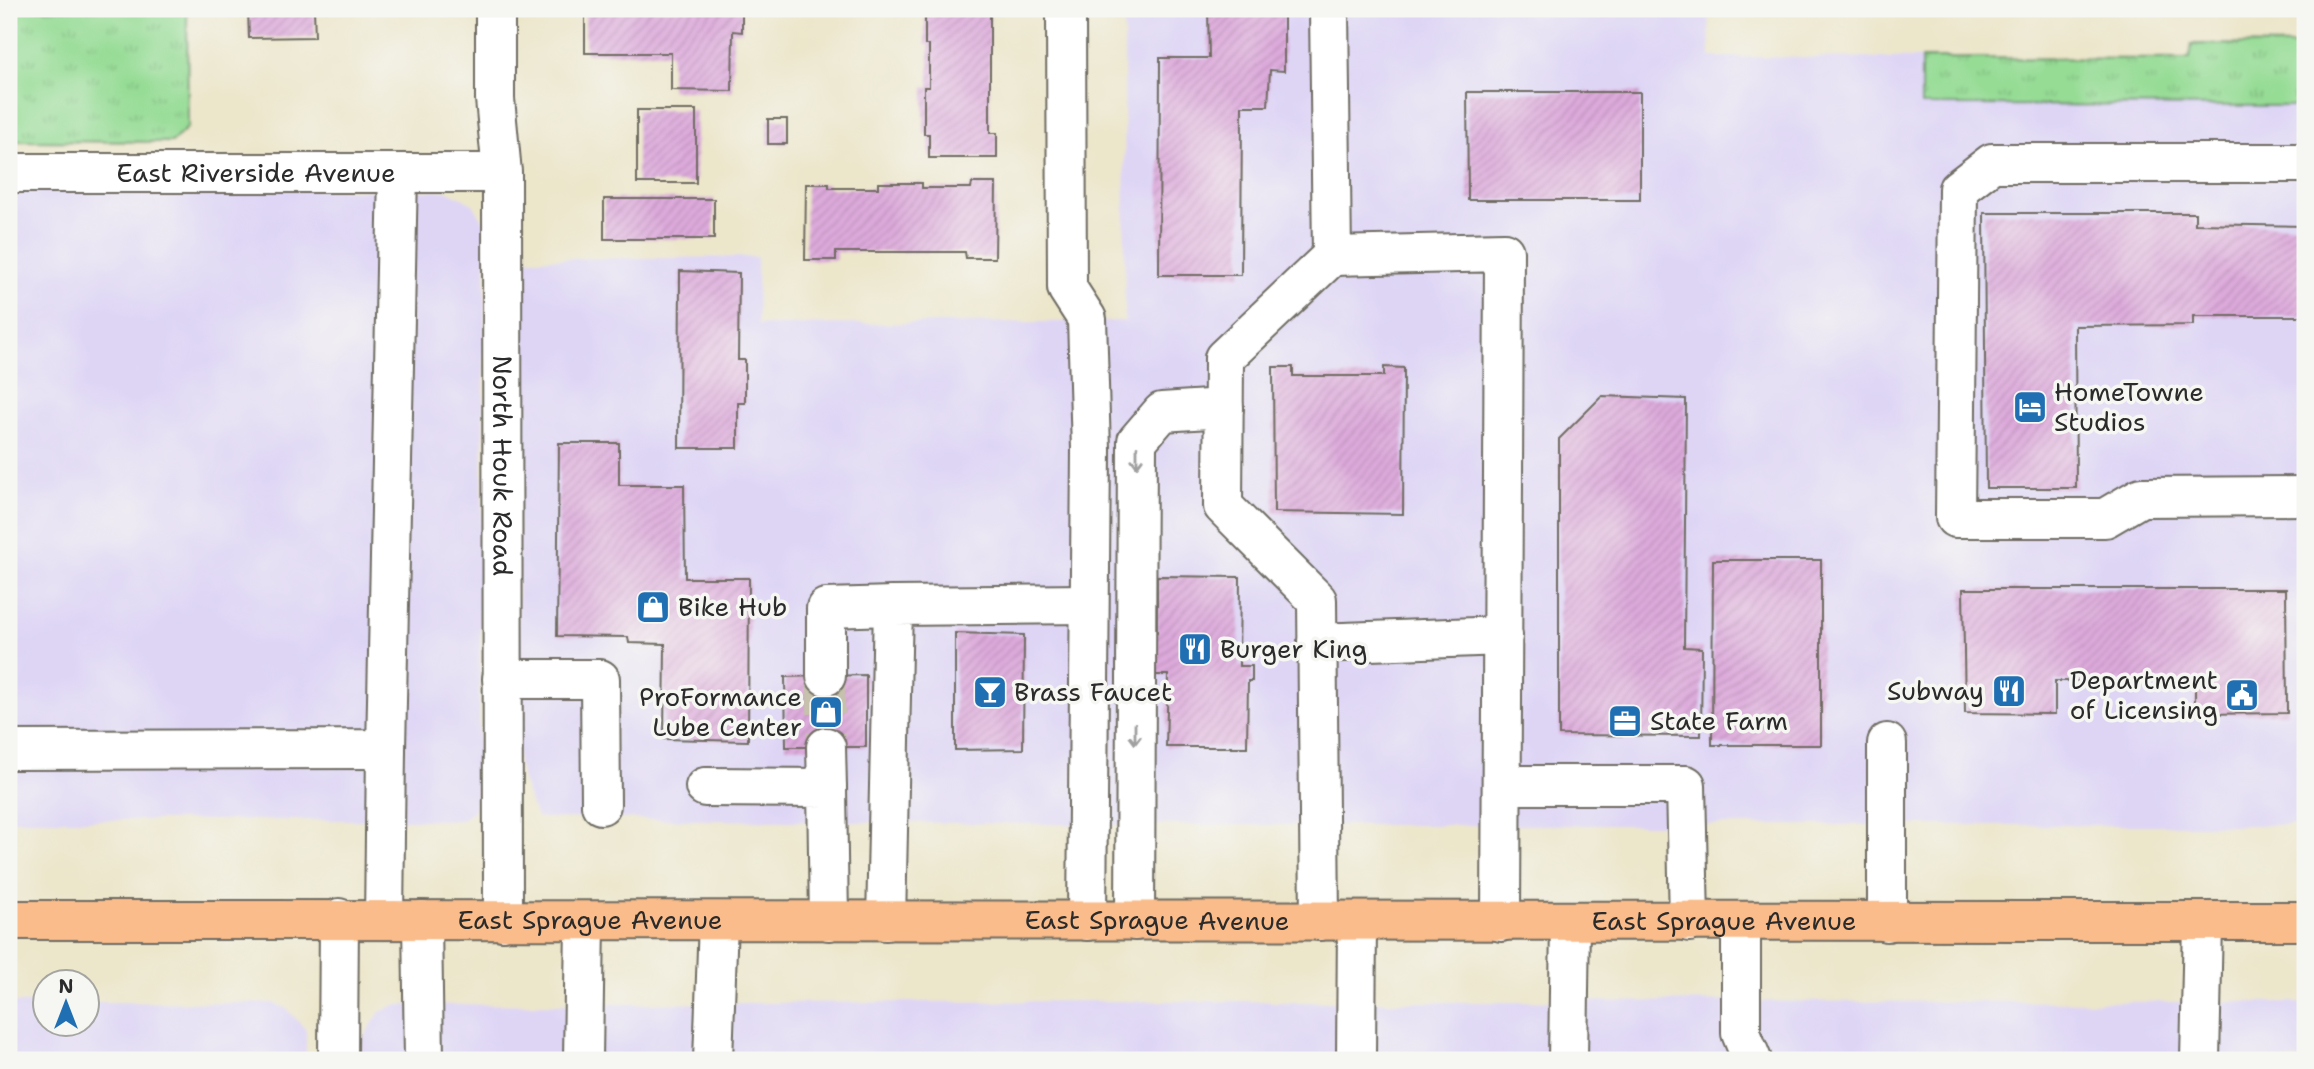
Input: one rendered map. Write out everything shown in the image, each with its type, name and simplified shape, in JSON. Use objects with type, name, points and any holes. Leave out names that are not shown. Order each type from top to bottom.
[{"type":"main road","name":"East Sprague Avenue","points":[[9,920],[339,918],[503,921],[2305,921]]},
{"type":"street","name":"North Houk Road","points":[[495,9],[495,99],[502,173],[503,921]]},
{"type":"street","points":[[1066,9],[1068,288],[1087,319],[1091,450],[1087,921]]},
{"type":"street","points":[[1329,9],[1332,256]]},
{"type":"street","points":[[2305,163],[1992,163],[1958,189],[1955,518],[2105,517],[2141,497],[2305,496]]},
{"type":"street","name":"East Riverside Avenue","points":[[9,173],[502,173]]},
{"type":"street","points":[[384,920],[398,173]]},
{"type":"street","points":[[1320,921],[1317,600],[1223,506],[1224,358],[1332,256],[1504,252],[1501,922]]},
{"type":"street","points":[[1135,921],[1137,440],[1162,412],[1224,408]]},
{"type":"street","points":[[825,676],[826,608],[1089,604]]},
{"type":"street","points":[[886,921],[893,606]]},
{"type":"street","points":[[1317,643],[1503,636]]},
{"type":"street","points":[[502,680],[600,680],[601,805]]},
{"type":"street","points":[[1887,743],[1887,922]]},
{"type":"street","points":[[827,747],[829,921]]},
{"type":"street","points":[[9,750],[386,748]]},
{"type":"street","points":[[1503,785],[1686,785],[1689,922]]},
{"type":"street","points":[[705,787],[827,788]]},
{"type":"street","points":[[338,1060],[339,918]]},
{"type":"street","points":[[422,920],[424,1060]]},
{"type":"street","points":[[583,1060],[585,921]]},
{"type":"street","points":[[713,1060],[718,921]]},
{"type":"street","points":[[1356,1060],[1357,921]]},
{"type":"street","points":[[1568,1060],[1570,922]]},
{"type":"street","points":[[1741,922],[1741,1033],[1752,1060]]},
{"type":"street","points":[[2200,1060],[2203,922]]},
{"type":"shaded area","points":[[1124,9],[1709,9],[1710,57],[2190,59],[2191,44],[2305,45],[2305,825],[1119,825],[538,818],[531,806],[518,763],[518,259],[757,257],[758,325],[1125,321]]},
{"type":"shaded area","points":[[9,187],[448,191],[473,204],[486,226],[478,786],[474,809],[462,820],[9,820]]},
{"type":"shaded area","points":[[1096,1001],[2305,1002],[2305,1060],[359,1060],[360,1043],[380,1012],[395,1005]]},
{"type":"shaded area","points":[[102,1002],[273,1003],[287,1009],[306,1030],[306,1060],[9,1060],[9,1003],[32,1003],[32,1038],[102,1038]]},
{"type":"green space","points":[[9,9],[187,9],[188,127],[172,142],[9,141]]},
{"type":"green space","points":[[2191,44],[2305,45],[2305,106],[1921,105],[1921,58],[2190,59]]},
{"type":"building","points":[[248,9],[314,9],[315,37],[249,38]]},
{"type":"building","points":[[585,9],[742,9],[742,32],[733,31],[732,91],[671,90],[671,53],[585,53]]},
{"type":"building","points":[[925,9],[990,9],[990,133],[997,133],[997,158],[929,158],[929,134],[924,134],[924,87],[929,87],[929,45],[925,45]]},
{"type":"building","points":[[1208,9],[1284,9],[1284,71],[1270,70],[1268,106],[1242,106],[1241,275],[1159,275],[1160,58],[1209,58]]},
{"type":"building","points":[[1467,92],[1640,92],[1640,200],[1468,200]]},
{"type":"building","points":[[637,110],[696,110],[696,183],[637,183]]},
{"type":"building","points":[[768,119],[787,119],[787,144],[768,144]]},
{"type":"building","points":[[878,183],[922,183],[922,188],[971,188],[972,183],[996,183],[995,258],[966,258],[965,252],[836,252],[836,260],[805,260],[806,184],[829,184],[829,188],[878,188]]},
{"type":"building","points":[[604,199],[714,199],[714,239],[604,239]]},
{"type":"building","name":"HomeTowne Studios","points":[[1984,213],[2195,213],[2195,224],[2305,226],[2305,316],[2193,316],[2193,325],[2075,326],[2076,488],[1986,488]]},
{"type":"building","points":[[680,271],[739,273],[738,360],[745,360],[745,403],[738,403],[738,448],[679,448]]},
{"type":"building","points":[[1273,367],[1293,367],[1293,376],[1384,376],[1384,367],[1404,368],[1403,514],[1274,512]]},
{"type":"building","points":[[1602,396],[1686,399],[1684,647],[1702,648],[1701,736],[1559,735],[1559,439]]},
{"type":"building","name":"Bike Hub","points":[[559,443],[619,443],[619,485],[684,485],[685,578],[749,578],[748,741],[664,739],[665,644],[629,643],[628,637],[557,636]]},
{"type":"building","points":[[1713,560],[1821,560],[1821,745],[1712,745]]},
{"type":"building","name":"Burger King","points":[[1157,576],[1240,577],[1239,666],[1252,666],[1252,681],[1248,681],[1247,747],[1166,747],[1168,675],[1156,675],[1156,665],[1151,664],[1151,632],[1157,633]]},
{"type":"building","points":[[1963,589],[2286,589],[2287,713],[2195,714],[2195,681],[2055,681],[2055,714],[1965,713]]},
{"type":"building","name":"Brass Faucet","points":[[955,633],[1024,635],[1023,749],[955,750]]},
{"type":"building","name":"ProFormance Lube Center","points":[[866,675],[866,747],[786,747],[785,677]]},
{"type":"tunnel","points":[[826,676],[826,747]]},
{"type":"place","name":"HomeTowne Studios","points":[[2030,407]]},
{"type":"place","name":"Bike Hub","points":[[653,607]]},
{"type":"place","name":"Burger King","points":[[1195,649]]},
{"type":"place","name":"Subway","points":[[2009,691]]},
{"type":"place","name":"Brass Faucet","points":[[990,692]]},
{"type":"place","name":"Department of Licensing","points":[[2242,695]]},
{"type":"place","name":"ProFormance Lube Center","points":[[826,712]]},
{"type":"place","name":"State Farm","points":[[1625,721]]}]
